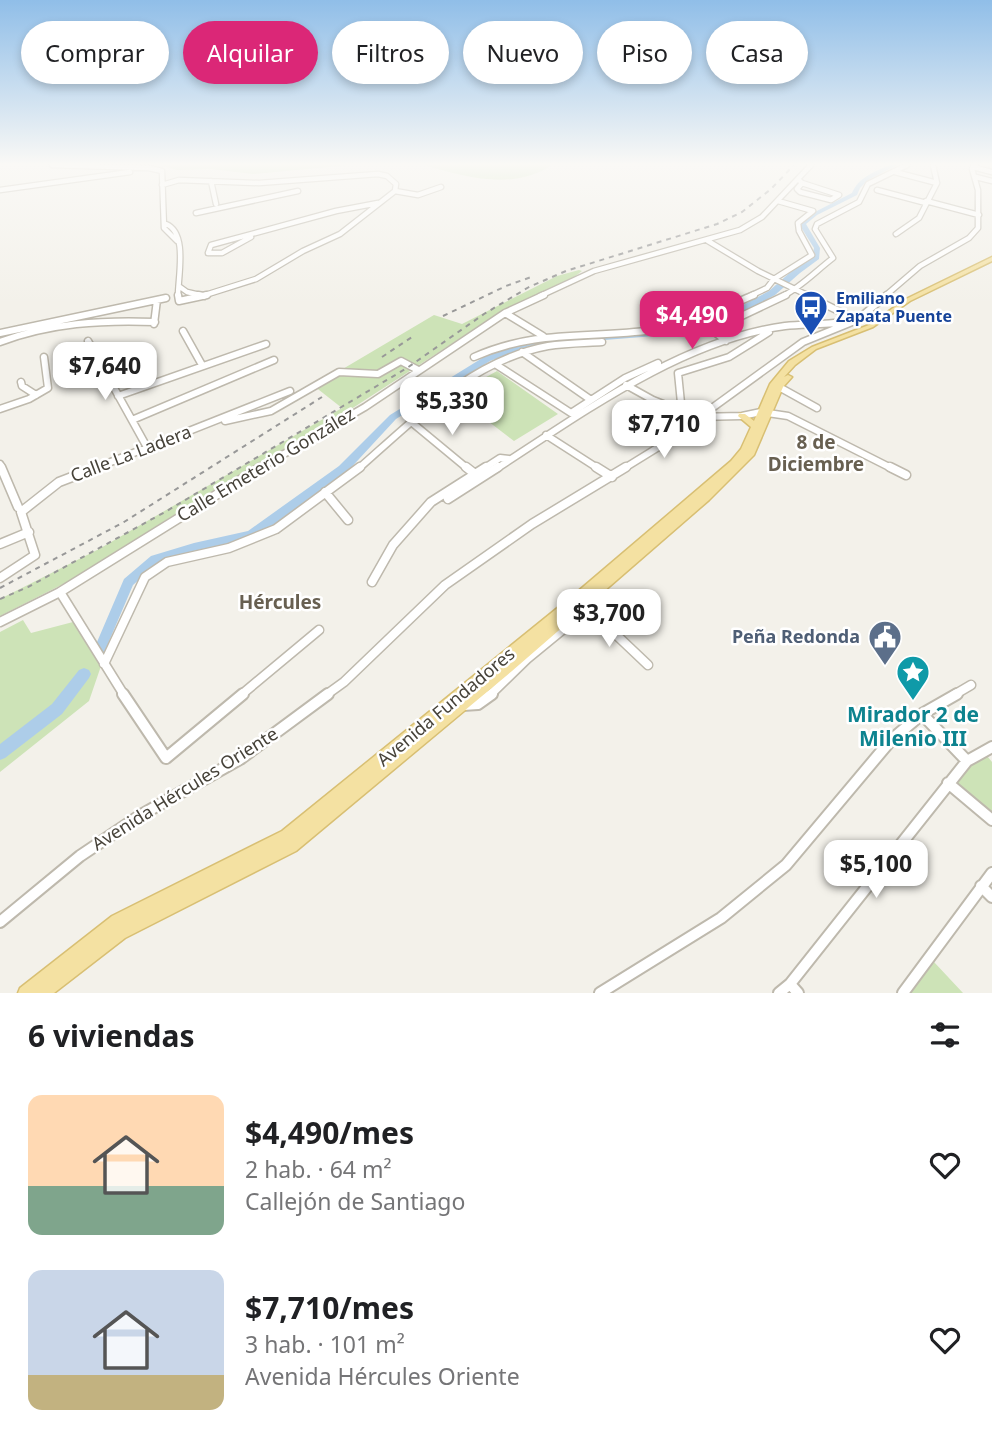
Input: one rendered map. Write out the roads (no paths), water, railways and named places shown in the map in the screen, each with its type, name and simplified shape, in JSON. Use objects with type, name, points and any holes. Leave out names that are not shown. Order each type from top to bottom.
[{"type":"main road","name":"Avenida Fundadores","points":[[25,993],[117,921],[287,836],[701,494],[745,450],[755,427],[779,387],[797,366],[821,352],[875,329],[897,316],[913,301],[992,261]]},
{"type":"main road","name":"Avenida Fundadores","points":[[41,993],[120,933],[291,846],[463,705],[706,498],[751,453],[765,412],[762,404],[774,384],[792,363],[814,348],[872,327],[908,300],[992,261]]},
{"type":"main road","points":[[742,416],[755,427]]},
{"type":"street","points":[[165,211],[167,234],[177,242],[180,287],[178,301],[208,296],[256,279],[295,255],[331,239],[368,211]]},
{"type":"street","points":[[196,213],[204,211]]},
{"type":"street","points":[[251,237],[222,253],[208,253],[211,245],[251,237],[296,221],[341,211]]},
{"type":"street","name":"Calle Emeterio González","points":[[0,622],[60,592],[214,494],[365,407],[505,313],[594,271],[740,230],[768,211]]},
{"type":"street","points":[[474,358],[508,343],[543,335],[671,328],[728,309],[766,288],[812,255],[799,231],[798,223],[813,211]]},
{"type":"street","points":[[726,341],[712,330],[795,289],[834,256],[815,229],[817,224],[842,211]]},
{"type":"street","points":[[896,234],[916,221],[921,211]]},
{"type":"street","points":[[964,211],[979,215],[979,211]]},
{"type":"street","name":"Avenida Hércules Oriente","points":[[0,922],[79,856],[141,816],[240,759],[344,682],[445,585],[532,524],[657,448],[696,417],[803,342],[854,321],[920,267],[969,238],[978,228],[979,215]]},
{"type":"street","points":[[708,241],[854,321]]},
{"type":"street","points":[[180,287],[195,295],[208,296]]},
{"type":"street","points":[[0,333],[166,298]]},
{"type":"street","points":[[65,320],[154,323],[157,300]]},
{"type":"street","points":[[505,313],[543,335]]},
{"type":"street","points":[[495,364],[571,413],[625,378],[726,341],[791,325],[854,321]]},
{"type":"street","points":[[0,342],[53,322]]},
{"type":"street","points":[[682,413],[678,373],[693,364],[716,362],[759,340],[772,330]]},
{"type":"street","points":[[183,331],[202,365]]},
{"type":"street","points":[[88,341],[148,449]]},
{"type":"street","points":[[104,664],[145,577],[155,568],[167,562],[253,540],[276,529],[359,468],[410,421],[495,364],[522,352],[548,346],[602,342]]},
{"type":"street","points":[[118,396],[266,344]]},
{"type":"street","points":[[522,352],[591,400]]},
{"type":"street","points":[[0,409],[48,388],[44,357]]},
{"type":"street","points":[[132,421],[274,360]]},
{"type":"street","name":"Calle La Ladera","points":[[211,423],[249,418],[279,408],[339,372],[379,374],[401,361],[418,370]]},
{"type":"street","points":[[448,499],[625,384],[659,365]]},
{"type":"street","points":[[21,382],[22,386],[36,395]]},
{"type":"street","points":[[625,384],[682,413],[696,417],[742,416],[765,412],[802,422],[906,475]]},
{"type":"street","points":[[779,387],[817,408]]},
{"type":"street","name":"Calle La Ladera","points":[[20,510],[56,483],[290,391]]},
{"type":"street","points":[[410,421],[475,474]]},
{"type":"street","points":[[546,435],[612,477]]},
{"type":"street","points":[[372,582],[393,545],[430,502],[503,457],[509,459]]},
{"type":"street","points":[[0,464],[29,532],[35,555],[0,578]]},
{"type":"street","points":[[326,492],[348,520]]},
{"type":"street","points":[[0,544],[29,532]]},
{"type":"street","points":[[60,592],[166,758],[319,631]]},
{"type":"street","points":[[565,631],[577,618],[581,605]]},
{"type":"street","points":[[463,705],[478,704],[501,687],[527,659],[590,610],[648,665]]},
{"type":"street","points":[[600,993],[721,918],[786,864],[891,740],[922,714],[971,685]]},
{"type":"street","points":[[922,714],[967,761]]},
{"type":"street","points":[[779,993],[794,988],[967,761],[992,747]]},
{"type":"street","points":[[948,783],[992,820]]},
{"type":"street","points":[[903,993],[992,873]]},
{"type":"street","points":[[981,886],[992,897]]},
{"type":"waterway","points":[[100,649],[128,582],[155,559],[194,547],[251,535],[343,469],[393,417],[487,359],[528,344],[677,332],[731,315],[772,293],[815,259],[817,248],[802,224],[820,211]]},
{"type":"waterway","points":[[0,753],[57,709],[84,674]]},
{"type":"railway","points":[[0,599],[28,587],[165,512],[407,368],[484,314],[529,287],[566,271],[717,224],[743,211]]},
{"type":"railway","points":[[443,316],[506,286],[534,276]]},
{"type":"railway","points":[[382,357],[412,337]]},
{"type":"railway","points":[[0,588],[124,522],[322,397]]},
{"type":"place","name":"Emiliano Zapata Puente","points":[[811,337]]},
{"type":"place","name":"Peña Redonda","points":[[885,667]]},
{"type":"place","name":"Mirador 2 de Milenio III","points":[[913,702]]},
{"type":"district","name":"8 de Diciembre","points":[[816,453]]},
{"type":"district","name":"Hércules","points":[[280,602]]}]
